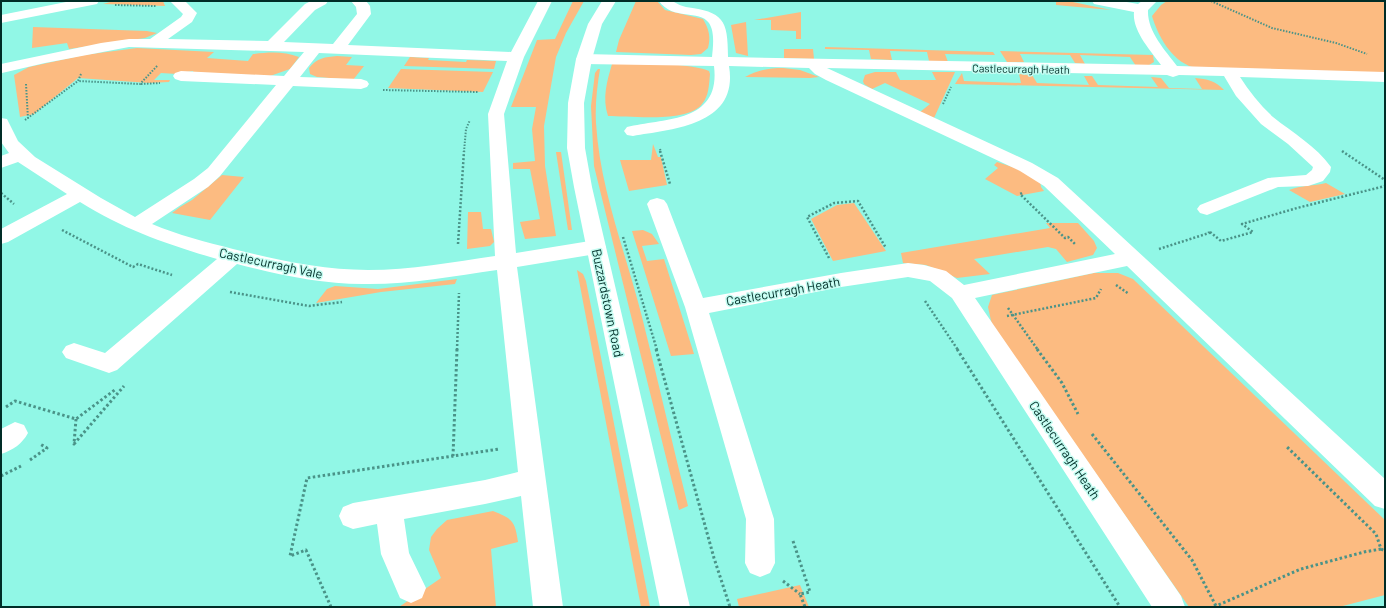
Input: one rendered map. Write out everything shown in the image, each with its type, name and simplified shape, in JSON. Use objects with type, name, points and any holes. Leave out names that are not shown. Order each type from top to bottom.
[{"type":"street","points":[[2,18],[92,1]]},
{"type":"street","points":[[272,46],[310,7],[320,1]]},
{"type":"street","points":[[337,49],[364,14],[363,6],[358,1]]},
{"type":"street","points":[[545,1],[516,57],[496,114],[506,261],[548,607]]},
{"type":"street","name":"Buzzardstown Road","points":[[609,1],[595,24],[584,59],[576,103],[576,148],[674,607]]},
{"type":"street","points":[[633,131],[693,119],[704,114],[713,107],[719,95],[723,77],[720,61],[721,40],[716,22],[703,14],[674,8],[666,1]]},
{"type":"street","points":[[1099,1],[1145,5],[1140,19],[1149,36],[1173,72]]},
{"type":"street","points":[[155,42],[187,19],[190,13],[180,4]]},
{"type":"street","points":[[2,69],[101,47],[129,43],[155,42],[516,57]]},
{"type":"street","points":[[136,225],[201,183],[214,172],[315,48]]},
{"type":"street","name":"Castlecurragh Heath","points":[[584,59],[720,61],[960,68],[1228,72],[1385,77]]},
{"type":"street","points":[[814,64],[820,71],[832,77],[1026,167],[1051,182],[1385,497]]},
{"type":"street","points":[[1207,209],[1275,182],[1308,180],[1316,177],[1321,172],[1322,167],[1319,162],[1294,140],[1267,120],[1242,93],[1228,72]]},
{"type":"street","points":[[181,76],[361,84]]},
{"type":"street","name":"Castlecurragh Vale","points":[[1,124],[3,132],[19,155],[81,194],[136,225],[168,237],[233,256],[311,273],[370,277],[406,274],[596,247]]},
{"type":"street","points":[[1,162],[19,155]]},
{"type":"street","points":[[1,236],[81,194]]},
{"type":"street","points":[[665,197],[696,307],[760,519],[760,563]]},
{"type":"street","points":[[74,352],[109,364],[233,256]]},
{"type":"street","points":[[960,293],[993,287],[1098,273],[1130,258]]},
{"type":"street","name":"Castlecurragh Heath","points":[[696,307],[841,280],[902,271],[924,272],[938,276],[960,293],[1170,607]]},
{"type":"street","points":[[353,516],[532,481]]},
{"type":"street","points":[[389,510],[395,554],[411,588]]},
{"type":"path","points":[[1211,1],[1259,23],[1282,31],[1342,45],[1372,56]]},
{"type":"path","points":[[113,5],[180,4]]},
{"type":"path","points":[[78,81],[140,84],[162,62]]},
{"type":"path","points":[[933,124],[960,68]]},
{"type":"path","points":[[1,124],[28,119],[78,81],[83,70]]},
{"type":"path","points":[[26,83],[28,119]]},
{"type":"path","points":[[361,84],[357,89],[503,93]]},
{"type":"path","points":[[458,245],[466,129],[471,118]]},
{"type":"path","points":[[653,127],[665,197]]},
{"type":"path","points":[[1340,150],[1385,180]]},
{"type":"path","points":[[1207,209],[1209,231],[1221,241],[1253,232],[1242,224],[1297,208],[1385,186]]},
{"type":"path","points":[[1025,191],[1020,194],[1065,238],[1068,237],[1085,254],[1098,273],[1132,297]]},
{"type":"path","points":[[841,280],[807,217],[834,204],[858,201],[902,271],[945,329],[1120,607]]},
{"type":"path","points":[[1130,258],[1209,233],[1209,231]]},
{"type":"path","points":[[622,234],[666,381],[714,558],[730,607]]},
{"type":"path","points":[[979,322],[1096,298],[1098,273]]},
{"type":"path","points":[[460,287],[453,456],[528,445]]},
{"type":"path","points":[[993,287],[1062,383],[1080,418]]},
{"type":"path","points":[[124,385],[116,398],[74,444],[76,418],[124,385]]},
{"type":"path","points":[[1,410],[15,401],[76,418]]},
{"type":"path","points":[[1089,430],[1192,560],[1215,606],[1301,569],[1364,552],[1383,550],[1376,534],[1280,441]]},
{"type":"shaded area","points":[[114,1],[163,1],[165,6],[103,4]]},
{"type":"shaded area","points":[[573,1],[584,1],[566,33],[556,57],[544,126],[545,166],[556,236],[525,239],[520,222],[540,219],[530,169],[513,169],[513,163],[535,161],[532,129],[536,107],[511,107],[537,40],[555,39]]},
{"type":"shaded area","points":[[636,1],[657,1],[665,10],[703,19],[709,33],[708,48],[701,54],[691,55],[616,52],[619,40]]},
{"type":"shaded area","points":[[1056,1],[1068,1],[1111,10],[1056,5]]},
{"type":"shaded area","points":[[1167,1],[1385,1],[1385,73],[1192,67],[1184,64],[1172,53],[1166,46],[1155,24],[1152,16],[1161,5]]},
{"type":"shaded area","points":[[801,12],[801,39],[796,39],[796,31],[771,30],[771,20],[754,20]]},
{"type":"shaded area","points":[[746,22],[748,56],[736,53],[731,25]]},
{"type":"shaded area","points":[[33,27],[147,31],[157,33],[145,38],[69,49],[67,43],[32,48]]},
{"type":"shaded area","points":[[825,47],[993,52],[995,55],[945,54],[948,62],[929,61],[927,52],[890,51],[892,60],[871,59],[869,50],[825,49]]},
{"type":"shaded area","points":[[137,48],[214,52],[207,58],[248,61],[253,54],[276,52],[299,57],[290,69],[270,76],[194,74],[193,71],[177,74],[161,73],[154,80],[170,80],[169,82],[149,83],[78,78],[34,114],[20,117],[14,75],[29,67],[84,55]]},
{"type":"shaded area","points":[[784,49],[813,49],[814,59],[784,58]]},
{"type":"shaded area","points":[[1000,51],[1153,55],[1154,62],[1149,65],[1136,66],[1130,57],[1080,55],[1085,64],[1075,63],[1070,55],[1020,54],[1024,62],[1007,62]]},
{"type":"shaded area","points":[[337,56],[352,57],[346,65],[364,66],[353,80],[317,77],[310,74],[309,68],[318,60]]},
{"type":"shaded area","points":[[410,57],[429,58],[428,60],[466,62],[467,60],[496,61],[494,69],[404,66]]},
{"type":"shaded area","points":[[612,64],[675,65],[688,66],[709,71],[709,86],[707,94],[702,104],[695,110],[684,114],[658,117],[608,116],[605,96]]},
{"type":"shaded area","points":[[783,68],[800,70],[819,77],[745,77],[764,70]]},
{"type":"shaded area","points":[[401,69],[493,72],[483,92],[388,88]]},
{"type":"shaded area","points":[[598,69],[600,69],[596,96],[596,123],[598,148],[614,221],[636,293],[688,506],[679,510],[594,166],[591,106],[595,73]]},
{"type":"shaded area","points":[[875,72],[896,72],[900,80],[936,80],[932,72],[955,72],[934,118],[920,112],[930,104],[885,83],[872,89],[864,84],[863,81],[865,75]]},
{"type":"shaded area","points":[[962,73],[964,81],[1021,83],[1019,74],[1032,75],[1037,83],[1089,85],[1084,76],[1092,76],[1098,85],[1158,87],[1151,77],[1161,78],[1169,88],[1202,89],[1195,78],[1211,81],[1218,84],[1224,90],[955,84]]},
{"type":"shaded area","points":[[653,144],[658,157],[661,157],[667,185],[629,191],[620,160],[651,160]]},
{"type":"shaded area","points":[[556,152],[561,152],[572,230],[568,230]]},
{"type":"shaded area","points":[[997,162],[1019,169],[1040,181],[1041,187],[1044,191],[1017,196],[985,179],[998,168],[994,165]]},
{"type":"shaded area","points":[[222,175],[244,177],[210,220],[172,213],[192,200]]},
{"type":"shaded area","points":[[1326,183],[1345,194],[1310,202],[1289,190],[1298,187]]},
{"type":"shaded area","points":[[854,203],[886,251],[833,261],[811,219],[837,205]]},
{"type":"shaded area","points":[[468,212],[481,212],[483,229],[491,229],[494,242],[490,246],[467,249]]},
{"type":"shaded area","points":[[1046,223],[1078,223],[1094,241],[1097,248],[1093,255],[1067,262],[1056,249],[1048,247],[974,259],[990,274],[957,278],[926,265],[903,263],[901,253],[1050,228]]},
{"type":"shaded area","points":[[643,230],[652,234],[659,244],[642,246],[647,261],[664,259],[694,354],[671,356],[632,231]]},
{"type":"shaded area","points":[[577,270],[583,274],[586,281],[650,607],[641,607]]},
{"type":"shaded area","points":[[1094,273],[1118,273],[1133,279],[1385,520],[1385,595],[1339,607],[1189,607],[992,325],[988,307],[992,295]]},
{"type":"shaded area","points":[[457,279],[455,284],[381,292],[316,303],[327,289],[335,286],[378,289]]},
{"type":"shaded area","points":[[493,511],[505,516],[512,522],[516,529],[518,542],[491,549],[496,607],[399,607],[441,578],[429,550],[431,537],[437,529],[447,520]]},
{"type":"shaded area","points":[[800,585],[809,607],[739,607],[737,599]]}]
